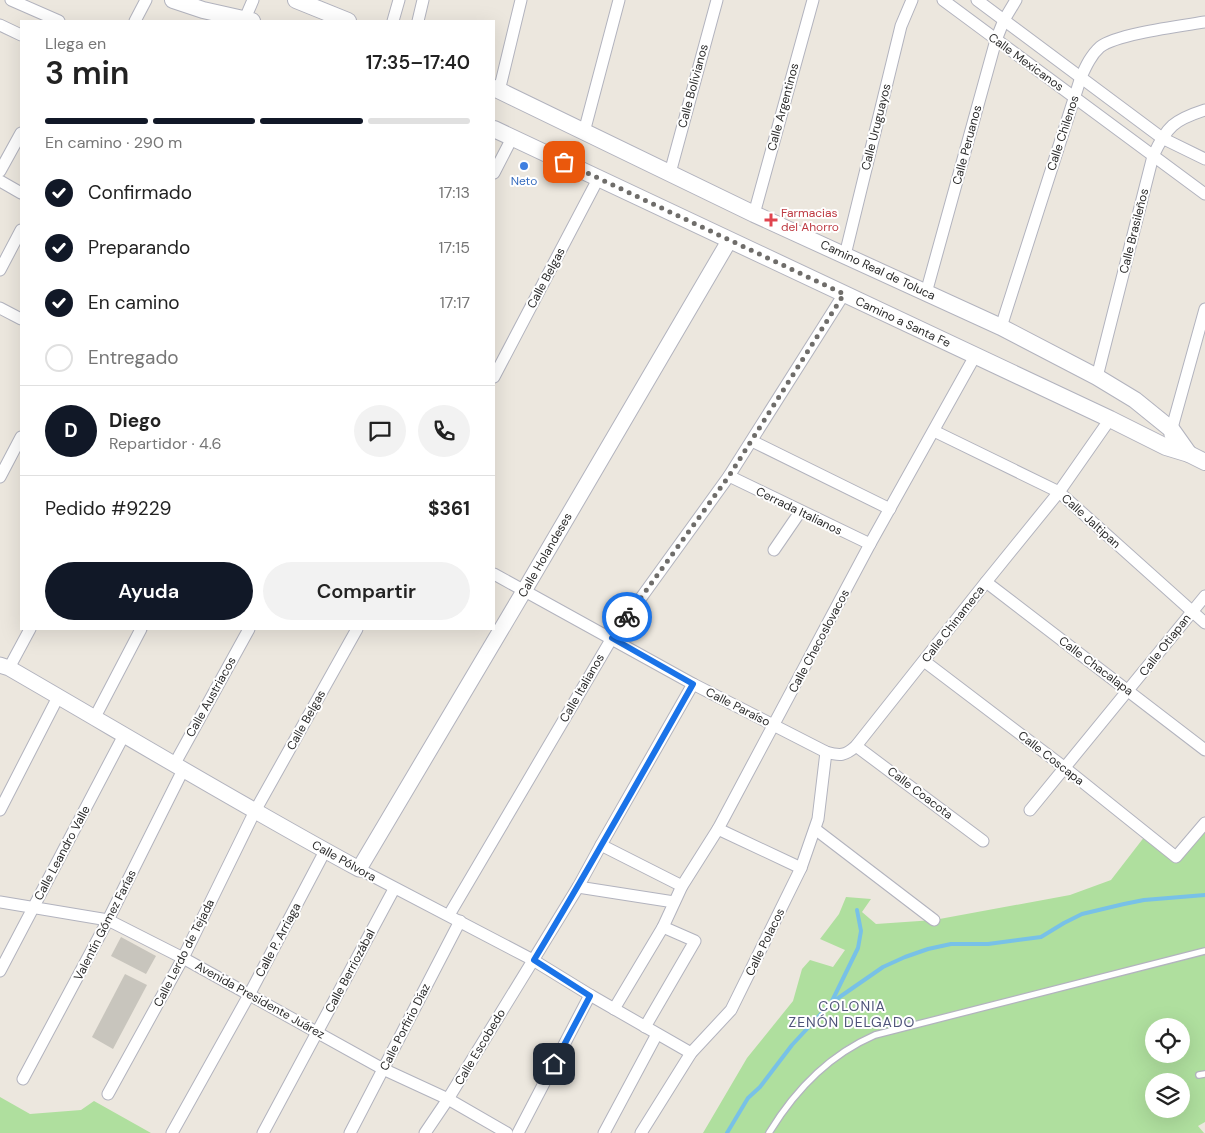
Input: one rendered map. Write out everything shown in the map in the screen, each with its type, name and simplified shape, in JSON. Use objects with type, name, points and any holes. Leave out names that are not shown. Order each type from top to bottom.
[{"type":"main road","points":[[173,0],[243,20]]},
{"type":"main road","points":[[296,0],[346,20]]},
{"type":"main road","name":"Camino Real de Toluca","points":[[497,90],[754,214],[1001,326],[1097,377],[1135,400],[1172,430],[1189,454]]},
{"type":"main road","name":"Camino a Santa Fe","points":[[495,130],[1166,447],[1189,454],[1205,462]]},
{"type":"street","points":[[11,0],[57,20]]},
{"type":"street","points":[[136,20],[146,0]]},
{"type":"street","points":[[247,20],[253,0]]},
{"type":"street","points":[[393,20],[399,0]]},
{"type":"street","points":[[418,20],[423,0]]},
{"type":"street","points":[[497,90],[521,0]]},
{"type":"street","points":[[584,132],[619,0]]},
{"type":"street","name":"Calle Bolivianos","points":[[670,173],[717,0]]},
{"type":"street","name":"Calle Argentinos","points":[[754,214],[812,0]]},
{"type":"street","name":"Calle Uruguayos","points":[[845,255],[901,26],[912,0]]},
{"type":"street","name":"Calle Mexicanos","points":[[943,0],[1205,194]]},
{"type":"street","points":[[978,0],[1162,138],[1205,159]]},
{"type":"street","name":"Calle Peruanos","points":[[926,292],[996,40],[1004,20],[1016,0]]},
{"type":"street","name":"Calle Chilenos","points":[[1001,326],[1081,77],[1089,60],[1100,47],[1116,38],[1205,22]]},
{"type":"street","points":[[0,26],[20,35]]},
{"type":"street","name":"Calle Brasileños","points":[[1097,377],[1153,156],[1162,138],[1182,117],[1205,110]]},
{"type":"street","points":[[0,171],[20,134]]},
{"type":"street","points":[[495,171],[512,138]]},
{"type":"street","name":"Calle Belgas","points":[[495,374],[598,179]]},
{"type":"street","points":[[0,181],[20,192]]},
{"type":"street","points":[[0,270],[20,232]]},
{"type":"street","name":"Calle Holandeses","points":[[359,869],[729,241]]},
{"type":"street","name":"Calle Italianos","points":[[449,915],[612,638],[729,476],[844,294]]},
{"type":"street","points":[[0,308],[20,318]]},
{"type":"street","points":[[1166,447],[1200,346],[1205,309]]},
{"type":"street","name":"Calle Checoslovacos","points":[[614,1009],[663,927],[682,886],[718,829],[870,544],[975,356]]},
{"type":"street","name":"Calle Chinameca","points":[[826,752],[839,756],[850,752],[856,746],[1059,492],[1110,420]]},
{"type":"street","name":"Calle Jaltipan","points":[[934,431],[1059,492],[1205,623]]},
{"type":"street","points":[[0,477],[20,439]]},
{"type":"street","points":[[752,441],[890,509]]},
{"type":"street","name":"Cerrada Italianos","points":[[729,476],[800,512],[870,544]]},
{"type":"street","points":[[774,550],[800,512]]},
{"type":"street","name":"Calle Paraíso","points":[[495,575],[693,684],[826,752]]},
{"type":"street","name":"Calle Chacalapa","points":[[986,582],[1205,750]]},
{"type":"street","name":"Calle Otiapan","points":[[1030,810],[1205,596]]},
{"type":"street","points":[[4,667],[29,630]]},
{"type":"street","points":[[95,717],[141,630]]},
{"type":"street","name":"Calle Austriacos","points":[[178,767],[248,630]]},
{"type":"street","name":"Calle Belgas","points":[[254,810],[356,630]]},
{"type":"street","name":"Calle Coscapa","points":[[924,661],[1065,768],[1176,857],[1205,823]]},
{"type":"street","name":"Calle Pólvora","points":[[4,667],[95,717],[124,736],[325,851],[534,960],[590,996],[690,1053]]},
{"type":"street","name":"Calle Escobedo","points":[[425,1133],[448,1099],[578,887],[693,684]]},
{"type":"street","points":[[0,810],[58,697]]},
{"type":"street","name":"Calle Leandro Valle","points":[[0,971],[124,736]]},
{"type":"street","name":"Calle Coacota","points":[[856,746],[983,841]]},
{"type":"street","points":[[826,752],[816,824],[934,920]]},
{"type":"street","name":"Valentín Gómez Farías","points":[[23,1079],[108,920],[178,767]]},
{"type":"street","name":"Calle Lerdo de Tejada","points":[[108,1094],[183,958],[254,810]]},
{"type":"street","name":"Calle Polacos","points":[[641,1133],[690,1053],[732,1010],[801,868],[816,824]]},
{"type":"street","points":[[718,829],[801,868]]},
{"type":"street","points":[[601,845],[682,886]]},
{"type":"street","name":"Calle P. Arriaga","points":[[172,1133],[249,996],[325,851]]},
{"type":"street","points":[[578,887],[674,902]]},
{"type":"street","name":"Calle Berriozábal","points":[[263,1133],[394,888]]},
{"type":"street","name":"Avenida Presidente Juárez","points":[[0,902],[108,920],[183,958],[249,996],[384,1068],[448,1099],[508,1133]]},
{"type":"street","name":"Calle Porfirio Díaz","points":[[350,1133],[460,921]]},
{"type":"street","points":[[645,1027],[695,941],[663,927]]},
{"type":"street","points":[[518,1133],[590,996]]},
{"type":"street","points":[[604,1133],[657,1034]]},
{"type":"lane","points":[[769,1133],[782,1111],[811,1078],[844,1052],[875,1034],[1205,951]]},
{"type":"green space","points":[[1205,831],[1205,1122],[1198,1126],[1204,1133],[703,1133],[747,1058],[793,1001],[802,969],[810,960],[833,967],[845,950],[820,939],[839,914],[846,897],[871,899],[862,912],[876,924],[934,920],[1070,895],[1111,880],[1145,836],[1177,861]]},
{"type":"green space","points":[[0,1097],[30,1114],[81,1110],[94,1101],[151,1133],[0,1133]]},
{"type":"building","points":[[121,937],[156,956],[146,974],[111,956]]},
{"type":"building","points":[[125,974],[147,985],[113,1049],[92,1037]]},
{"type":"waterway","points":[[727,1133],[748,1098],[760,1087],[792,1045],[831,1003],[883,967],[928,949],[951,944],[988,944],[1041,937],[1082,914],[1124,904],[1144,900],[1205,895]]},
{"type":"waterway","points":[[832,1001],[858,948],[861,931],[857,910]]},
{"type":"way so far","points":[[564,162],[844,294],[729,476],[627,617]]},
{"type":"place","name":"Neto","points":[[524,166]]},
{"type":"place","name":"Farmacias del Ahorro","points":[[771,220]]},
{"type":"district","name":"COLONIA ZENÓN DELGADO","points":[[852,1014]]},
{"type":"route","points":[[554,1064],[590,996],[534,960],[578,887],[693,684],[612,638],[627,617]]}]
